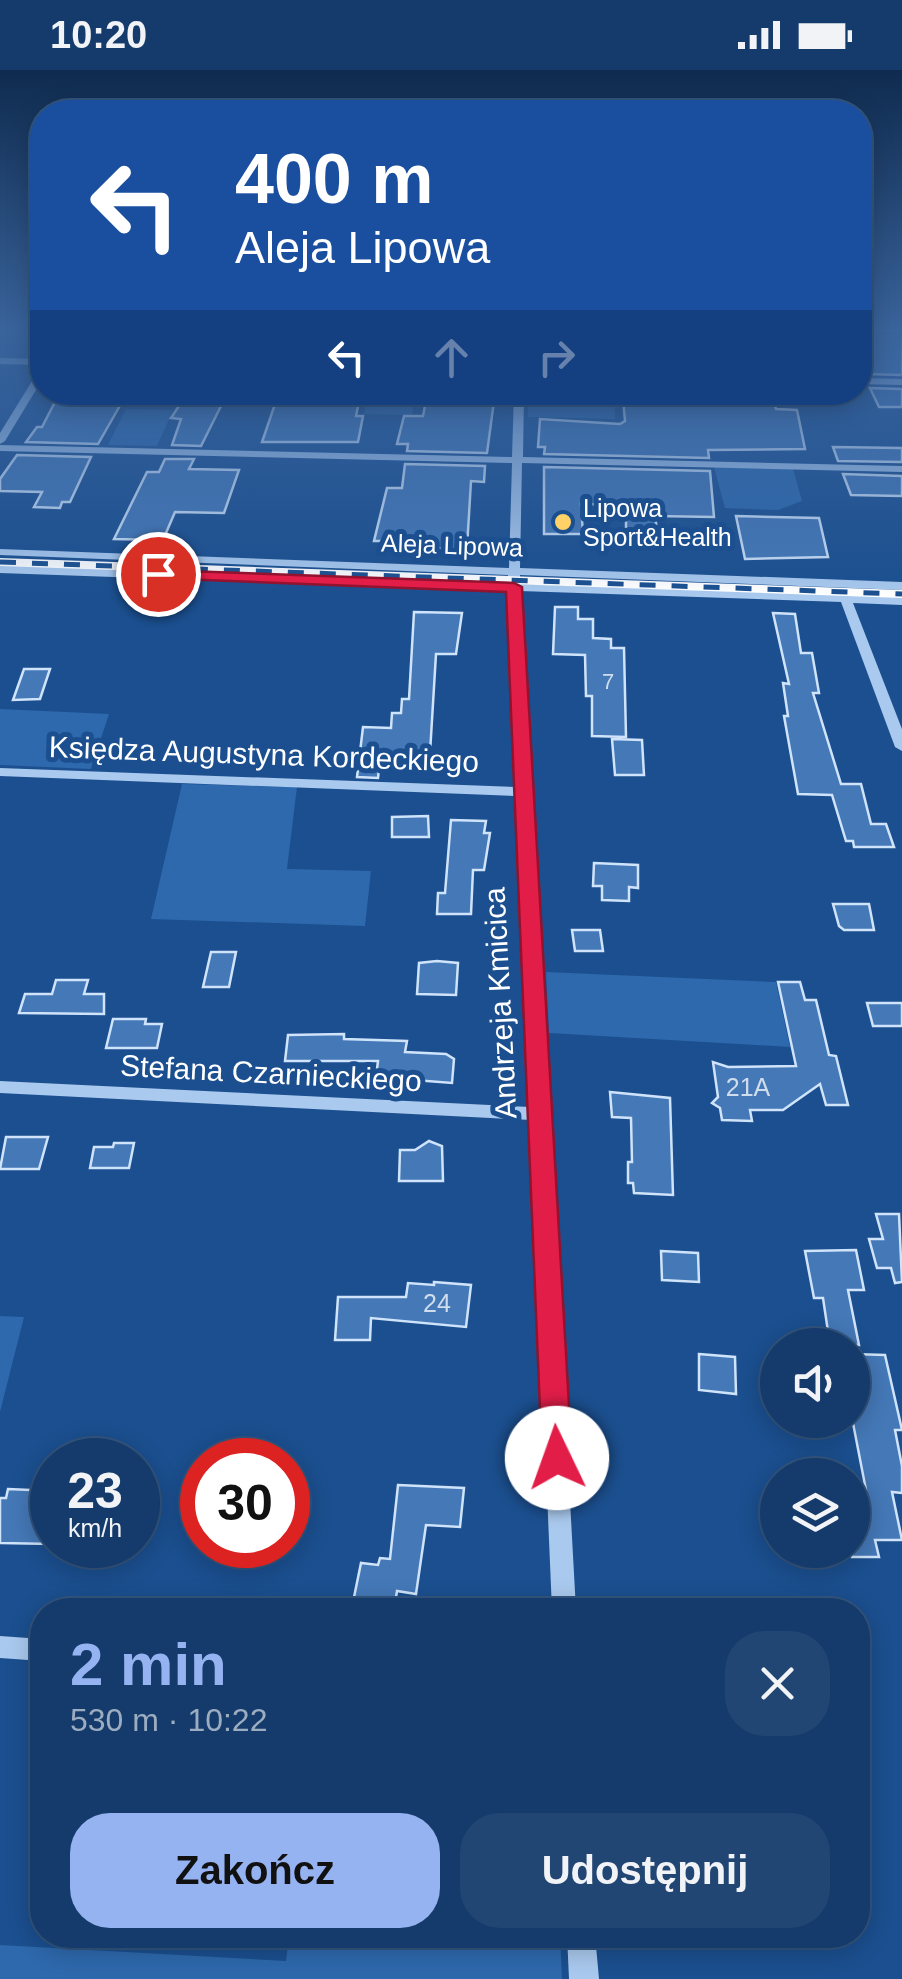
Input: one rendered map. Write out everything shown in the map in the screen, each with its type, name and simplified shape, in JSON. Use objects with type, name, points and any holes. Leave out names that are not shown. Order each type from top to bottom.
[{"type":"street","points":[[15,419],[0,445],[902,469]]},
{"type":"street","name":"Andrzeja Kmicica","points":[[518,419],[515,578],[563,1598]]},
{"type":"street","name":"Aleja Lipowa","points":[[0,552],[902,601]]},
{"type":"street","name":"Aleja Lipowa","points":[[0,569],[902,586]]},
{"type":"street","points":[[845,598],[902,747]]},
{"type":"street","name":"Księdza Augustyna Kordeckiego","points":[[0,772],[525,792]]},
{"type":"street","name":"Stefana Czarnieckiego","points":[[0,1087],[540,1114]]},
{"type":"street","points":[[0,1647],[30,1649]]},
{"type":"street","points":[[582,1948],[584,1979]]},
{"type":"shaded area","points":[[121,419],[169,419],[157,446],[108,445]]},
{"type":"shaded area","points":[[714,467],[793,469],[802,501],[778,510],[725,508]]},
{"type":"shaded area","points":[[0,709],[109,714],[91,769],[0,765]]},
{"type":"shaded area","points":[[182,784],[297,787],[287,869],[371,871],[365,926],[151,919]]},
{"type":"shaded area","points":[[546,972],[776,982],[790,1047],[549,1033]]},
{"type":"shaded area","points":[[0,1316],[24,1317],[0,1412]]},
{"type":"shaded area","points":[[0,1945],[286,1961],[288,1948],[561,1948],[562,1979],[0,1979]]},
{"type":"building","points":[[46,419],[112,419],[98,444],[26,442],[37,427],[42,427]]},
{"type":"building","points":[[181,419],[214,419],[201,446],[172,445]]},
{"type":"building","points":[[270,419],[362,419],[358,442],[262,442]]},
{"type":"building","points":[[403,419],[492,419],[487,453],[407,451],[408,444],[397,444]]},
{"type":"building","points":[[540,419],[620,424],[799,419],[805,449],[708,450],[709,458],[544,454],[545,447],[538,447]]},
{"type":"building","points":[[833,447],[902,448],[902,462],[838,461]]},
{"type":"building","points":[[17,455],[91,457],[70,502],[62,502],[60,508],[34,507],[42,492],[0,491],[0,479]]},
{"type":"building","points":[[165,459],[194,459],[189,469],[239,470],[224,513],[175,512],[163,540],[114,539],[147,472],[159,472]]},
{"type":"building","points":[[405,464],[485,466],[484,482],[471,481],[467,548],[401,549],[402,541],[374,541],[387,488],[402,488]]},
{"type":"building","points":[[544,467],[710,471],[714,517],[655,516],[657,530],[626,529],[626,505],[581,504],[583,534],[544,534]]},
{"type":"building","points":[[843,474],[902,476],[902,496],[851,495]]},
{"type":"building","points":[[736,516],[819,518],[828,557],[745,559]]},
{"type":"building","points":[[555,607],[578,607],[578,619],[593,619],[593,638],[611,639],[611,648],[624,648],[626,737],[592,736],[592,696],[586,696],[585,655],[553,654]]},
{"type":"building","points":[[414,612],[462,613],[456,654],[436,654],[430,753],[381,752],[378,778],[357,777],[363,727],[391,728],[392,713],[401,713],[402,699],[409,699]]},
{"type":"building","points":[[773,613],[795,614],[801,653],[812,653],[819,693],[813,693],[841,784],[861,784],[871,824],[886,824],[894,847],[854,847],[853,841],[846,841],[832,795],[798,794],[784,716],[788,716],[783,683],[789,684]]},
{"type":"building","points":[[24,669],[50,669],[40,699],[13,700]]},
{"type":"building","points":[[612,739],[642,740],[644,775],[615,775]]},
{"type":"building","points":[[428,816],[429,837],[392,837],[392,817]]},
{"type":"building","points":[[451,820],[486,821],[484,833],[490,833],[484,870],[473,870],[471,914],[437,914],[438,893],[445,893]]},
{"type":"building","points":[[594,863],[638,865],[638,888],[629,887],[629,901],[602,900],[602,886],[593,886]]},
{"type":"building","points":[[833,904],[869,904],[874,930],[844,930],[839,926]]},
{"type":"building","points":[[572,930],[600,930],[603,951],[575,951]]},
{"type":"building","points":[[211,952],[236,952],[229,987],[203,987]]},
{"type":"building","points":[[419,963],[458,963],[456,995],[417,994]]},
{"type":"building","points":[[56,980],[88,980],[84,994],[104,994],[104,1014],[19,1013],[25,994],[52,994]]},
{"type":"building","points":[[778,982],[800,982],[805,1000],[816,1000],[829,1055],[836,1056],[848,1105],[826,1105],[820,1084],[783,1110],[750,1110],[752,1121],[722,1120],[720,1108],[712,1103],[718,1097],[713,1062],[728,1067],[796,1066]]},
{"type":"building","points":[[867,1003],[902,1003],[902,1026],[873,1026]]},
{"type":"building","points":[[113,1019],[146,1019],[145,1024],[162,1024],[157,1048],[106,1048]]},
{"type":"building","points":[[344,1034],[344,1039],[407,1041],[405,1052],[446,1054],[454,1059],[452,1083],[376,1077],[378,1061],[285,1061],[288,1035]]},
{"type":"building","points":[[610,1092],[670,1098],[673,1195],[634,1193],[633,1183],[628,1183],[628,1162],[632,1162],[631,1118],[612,1117]]},
{"type":"building","points":[[6,1137],[48,1137],[39,1169],[0,1169]]},
{"type":"building","points":[[429,1141],[442,1146],[443,1181],[399,1181],[400,1150],[415,1150]]},
{"type":"building","points":[[114,1143],[134,1143],[129,1168],[90,1168],[94,1147],[113,1147]]},
{"type":"building","points":[[876,1214],[899,1214],[902,1282],[895,1283],[891,1268],[877,1268],[869,1239],[883,1239]]},
{"type":"building","points":[[856,1250],[864,1290],[848,1290],[856,1328],[827,1328],[823,1298],[814,1298],[805,1251]]},
{"type":"building","points":[[661,1251],[698,1253],[699,1282],[662,1280]]},
{"type":"building","points":[[408,1283],[471,1285],[466,1327],[371,1318],[370,1340],[335,1340],[338,1297],[406,1297]]},
{"type":"building","points":[[699,1354],[735,1357],[736,1394],[699,1390]]},
{"type":"building","points":[[870,1355],[885,1355],[902,1430],[895,1430],[902,1493],[892,1492],[902,1540],[875,1540],[879,1557],[870,1557],[870,1458],[860,1458],[856,1438],[870,1438]]},
{"type":"building","points":[[398,1485],[464,1488],[460,1527],[426,1525],[416,1594],[397,1591],[396,1598],[354,1598],[361,1563],[378,1565],[380,1558],[390,1559]]},
{"type":"building","points":[[8,1489],[30,1490],[30,1544],[0,1543],[0,1498],[6,1498]]},
{"type":"railway","points":[[0,562],[902,594]]},
{"type":"place","name":"Lipowa Sport&Health","points":[[563,522]]},
{"type":"route","points":[[158,574],[514,587],[557,1458]]}]
